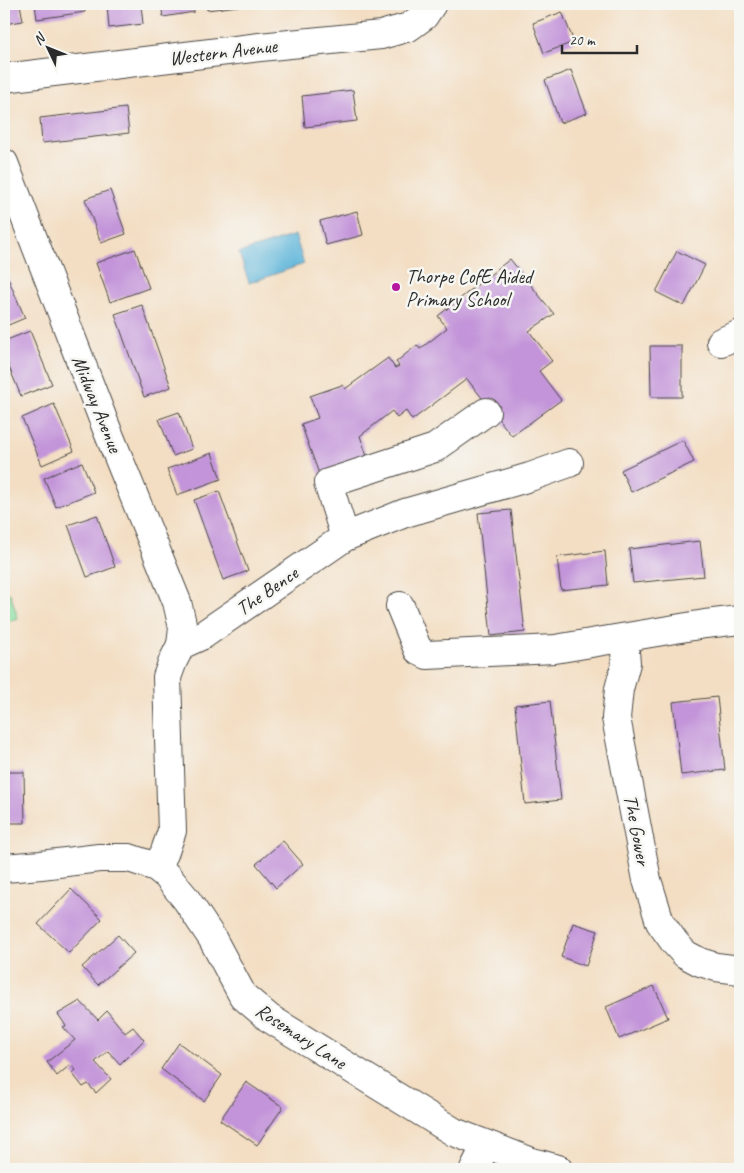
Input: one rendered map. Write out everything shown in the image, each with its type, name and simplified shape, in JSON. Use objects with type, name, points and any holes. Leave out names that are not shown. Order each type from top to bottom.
[{"type":"street","name":"Western Avenue","points":[[4,78],[260,47],[380,35],[409,27],[424,16],[432,4]]},
{"type":"street","name":"Midway Avenue","points":[[4,163],[176,602],[183,628],[181,645]]},
{"type":"street","points":[[344,537],[328,483],[435,448],[486,412]]},
{"type":"street","name":"The Bence","points":[[181,645],[203,635],[344,537],[405,512],[530,477],[569,462]]},
{"type":"street","points":[[400,606],[418,650],[427,655],[555,649],[740,620]]},
{"type":"street","name":"The Gower","points":[[624,639],[626,662],[619,690],[616,718],[648,880],[660,922],[675,944],[686,954],[700,962],[716,967],[740,970]]},
{"type":"street","points":[[156,867],[164,854],[172,831],[167,677],[181,645]]},
{"type":"street","name":"Rosemary Lane","points":[[4,868],[99,858],[129,858],[156,867],[167,876],[186,898],[212,938],[243,996],[253,1006],[269,1018],[454,1132],[532,1162],[558,1169]]},
{"type":"street","points":[[474,1169],[486,1145]]},
{"type":"green space","points":[[10,593],[18,618],[4,623],[4,595]]},
{"type":"water","points":[[295,235],[304,264],[249,283],[239,253]]},
{"type":"building","points":[[4,4],[20,4],[23,21],[4,24]]},
{"type":"building","points":[[35,4],[84,4],[85,12],[37,19]]},
{"type":"building","points":[[107,4],[141,4],[143,24],[109,28]]},
{"type":"building","points":[[161,4],[193,4],[194,12],[163,17]]},
{"type":"building","points":[[206,4],[246,4],[246,5],[207,10]]},
{"type":"building","points":[[562,12],[574,42],[544,53],[533,23]]},
{"type":"building","points":[[571,70],[587,113],[560,123],[545,80]]},
{"type":"building","points":[[353,90],[357,121],[305,127],[302,96]]},
{"type":"building","points":[[126,108],[129,133],[42,143],[40,118]]},
{"type":"building","points":[[110,190],[126,234],[101,243],[85,199]]},
{"type":"building","points":[[357,211],[363,235],[326,245],[320,221]]},
{"type":"building","points":[[135,249],[149,288],[110,302],[96,263]]},
{"type":"building","points":[[677,251],[705,265],[684,306],[656,292]]},
{"type":"building","points":[[510,259],[554,314],[529,331],[552,361],[539,371],[561,400],[512,436],[467,379],[412,420],[406,411],[397,418],[392,411],[360,436],[367,456],[319,474],[301,424],[318,418],[310,396],[342,385],[345,389],[388,358],[395,368],[399,366],[396,362],[417,345],[420,349],[447,328],[438,316]]},
{"type":"building","points":[[4,269],[25,318],[6,326],[4,320]]},
{"type":"building","points":[[142,305],[171,387],[144,397],[115,314]]},
{"type":"building","points":[[30,331],[52,384],[21,396],[4,355],[4,341]]},
{"type":"building","points":[[650,346],[682,346],[682,397],[651,397]]},
{"type":"building","points":[[54,404],[74,451],[42,465],[22,418]]},
{"type":"building","points":[[179,412],[192,449],[173,456],[159,419]]},
{"type":"building","points":[[683,440],[694,462],[631,492],[621,470]]},
{"type":"building","points":[[212,453],[221,479],[177,495],[167,469]]},
{"type":"building","points":[[82,462],[94,492],[56,507],[44,478]]},
{"type":"building","points":[[219,491],[248,571],[223,580],[194,500]]},
{"type":"building","points":[[511,510],[525,632],[491,636],[478,513]]},
{"type":"building","points":[[97,515],[115,567],[87,577],[68,525]]},
{"type":"building","points":[[700,541],[704,576],[633,583],[629,549]]},
{"type":"building","points":[[605,551],[608,585],[561,590],[557,557]]},
{"type":"building","points":[[717,697],[725,770],[681,775],[673,702]]},
{"type":"building","points":[[550,701],[561,800],[525,804],[515,705]]},
{"type":"building","points":[[4,772],[24,772],[25,823],[4,823]]},
{"type":"building","points":[[283,841],[303,864],[276,888],[256,864]]},
{"type":"building","points":[[71,889],[102,919],[69,953],[38,924]]},
{"type":"building","points":[[573,923],[598,931],[586,966],[561,957]]},
{"type":"building","points":[[118,935],[134,953],[98,985],[82,967]]},
{"type":"building","points":[[654,986],[668,1018],[619,1039],[606,1007]]},
{"type":"building","points":[[80,1001],[98,1020],[107,1011],[125,1033],[133,1027],[144,1040],[120,1064],[108,1051],[95,1062],[111,1079],[96,1093],[88,1084],[83,1087],[72,1073],[76,1070],[70,1065],[57,1076],[47,1062],[75,1040],[63,1027],[66,1026],[58,1014]]},
{"type":"building","points":[[179,1043],[222,1075],[204,1101],[161,1069]]},
{"type":"building","points":[[246,1082],[283,1107],[257,1145],[220,1120]]},
{"type":"place","name":"Thorpe CofE Aided Primary School","points":[[396,287]]}]
